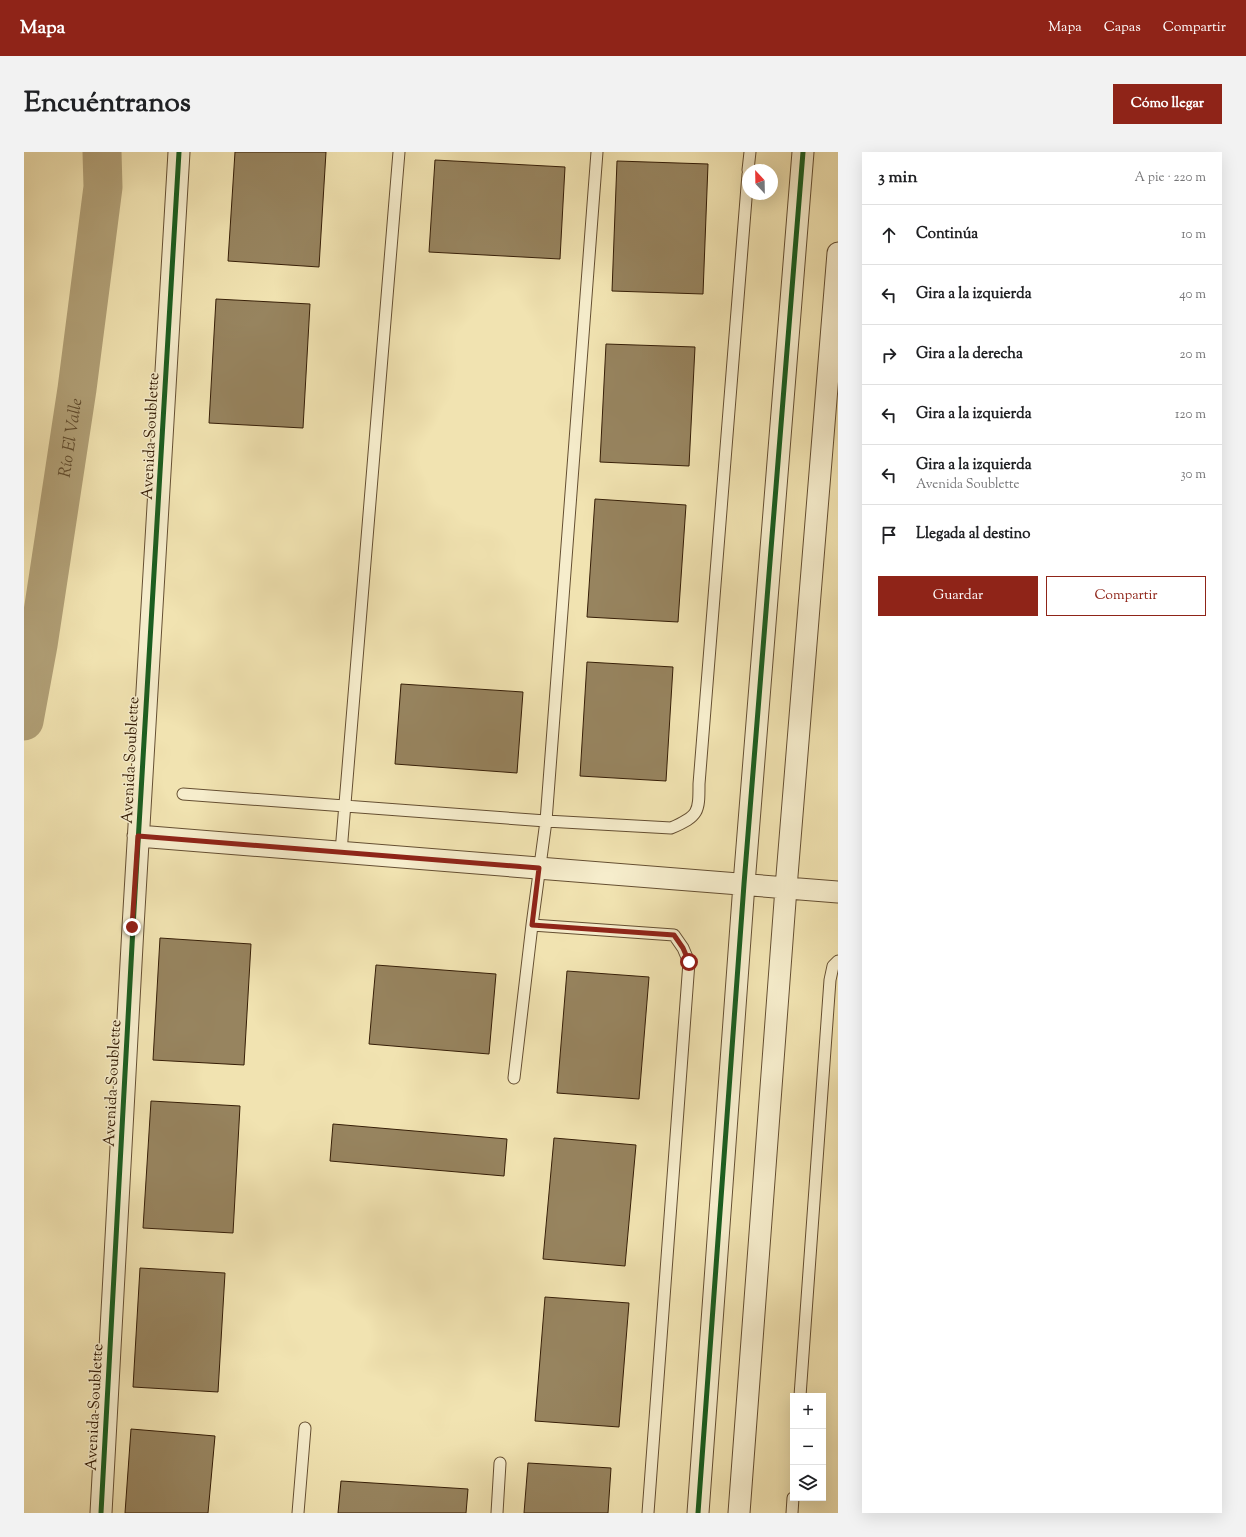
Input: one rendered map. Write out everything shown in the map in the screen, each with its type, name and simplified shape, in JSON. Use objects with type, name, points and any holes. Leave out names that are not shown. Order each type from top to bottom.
[{"type":"street","name":"Avenida Soublette","points":[[101,1513],[138,836],[179,152]]},
{"type":"street","points":[[698,1513],[744,884],[803,152]]},
{"type":"street","points":[[739,1513],[786,888],[834,343],[838,253]]},
{"type":"street","points":[[138,836],[838,892]]},
{"type":"lane","points":[[341,852],[399,152]]},
{"type":"lane","points":[[514,1078],[546,821],[596,152]]},
{"type":"lane","points":[[749,164],[750,152]]},
{"type":"lane","points":[[183,794],[546,821],[672,828],[689,820],[699,807],[700,768],[746,200]]},
{"type":"lane","points":[[532,925],[674,935],[683,948],[689,962],[648,1513]]},
{"type":"lane","points":[[800,1393],[830,980],[834,966],[838,961]]},
{"type":"lane","points":[[298,1513],[305,1428]]},
{"type":"lane","points":[[497,1513],[500,1463]]},
{"type":"lane","points":[[792,1513],[793,1501]]},
{"type":"building","points":[[235,152],[326,152],[319,267],[228,261]]},
{"type":"building","points":[[435,160],[565,167],[560,259],[429,252]]},
{"type":"building","points":[[617,161],[708,164],[703,294],[612,291]]},
{"type":"building","points":[[216,299],[310,304],[303,428],[209,423]]},
{"type":"building","points":[[606,344],[695,347],[689,466],[600,462]]},
{"type":"building","points":[[595,499],[686,505],[678,622],[587,617]]},
{"type":"building","points":[[587,662],[673,667],[666,781],[580,776]]},
{"type":"building","points":[[401,684],[523,692],[517,773],[395,764]]},
{"type":"building","points":[[160,938],[251,944],[244,1065],[153,1060]]},
{"type":"building","points":[[376,965],[496,974],[489,1054],[369,1044]]},
{"type":"building","points":[[567,971],[649,977],[639,1099],[557,1093]]},
{"type":"building","points":[[151,1101],[240,1106],[233,1233],[143,1228]]},
{"type":"building","points":[[333,1124],[507,1139],[504,1176],[330,1161]]},
{"type":"building","points":[[554,1138],[636,1145],[625,1266],[543,1259]]},
{"type":"building","points":[[140,1268],[225,1273],[218,1392],[133,1387]]},
{"type":"building","points":[[545,1297],[629,1303],[619,1427],[535,1421]]},
{"type":"building","points":[[131,1429],[215,1436],[208,1513],[125,1513]]},
{"type":"building","points":[[528,1463],[611,1468],[608,1513],[524,1513]]},
{"type":"building","points":[[341,1481],[468,1489],[466,1513],[338,1513]]},
{"type":"waterway","name":"Río El Valle","points":[[24,721],[38,645],[77,389],[103,187],[102,152]]},
{"type":"cycle path","points":[[101,1513],[133,927],[179,152]]},
{"type":"cycle path","points":[[698,1513],[744,884],[803,152]]},
{"type":"route","points":[[132,927],[138,836],[539,868],[532,925],[674,935],[683,948],[689,962]]}]
